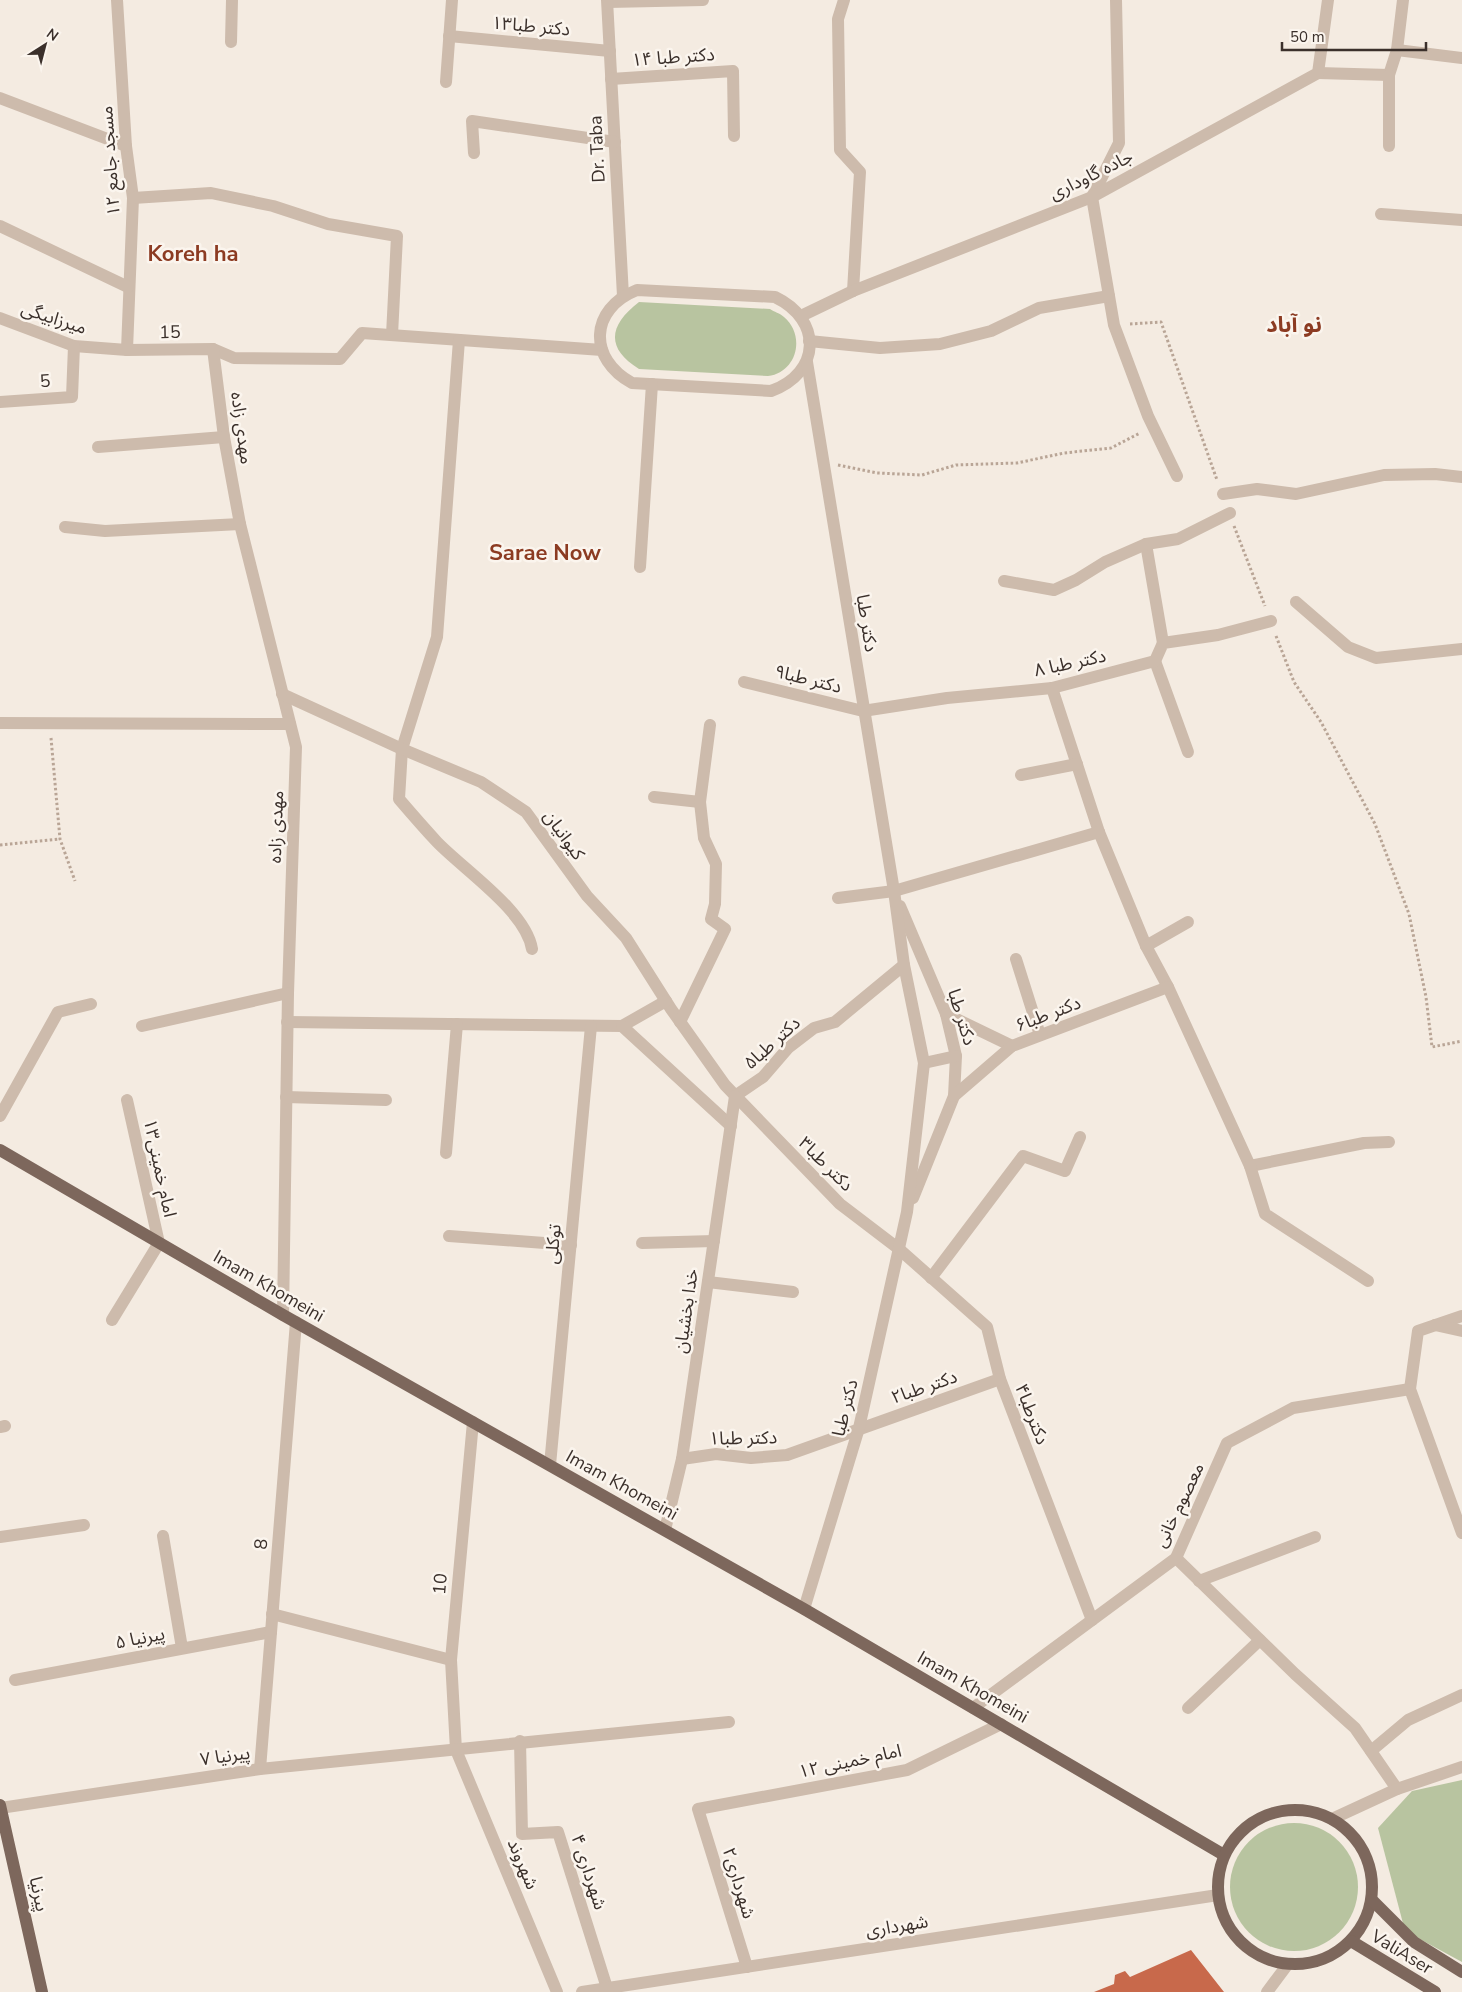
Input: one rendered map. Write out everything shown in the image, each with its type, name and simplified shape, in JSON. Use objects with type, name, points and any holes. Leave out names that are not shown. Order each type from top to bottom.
[{"type":"main road","name":"Imam Khomeini","points":[[0,1150],[283,1315],[804,1609],[1224,1855]]},
{"type":"main road","name":"پیرنیا","points":[[0,1806],[42,1992]]},
{"type":"main road","points":[[1285,1810],[1309,1811],[1332,1819],[1351,1833],[1365,1853],[1372,1876],[1372,1900],[1364,1923],[1351,1941],[1332,1955],[1318,1960],[1288,1964],[1263,1957],[1241,1942],[1225,1921],[1218,1895],[1218,1875],[1224,1855],[1239,1833],[1260,1818],[1285,1810]]},
{"type":"main road","name":"ValiAser","points":[[1372,1900],[1414,1942],[1462,1972]]},
{"type":"main road","name":"ValiAser","points":[[1351,1941],[1435,1992]]},
{"type":"street","name":"مسجد جامع ۱۲","points":[[117,0],[126,146],[133,198],[128,287],[128,350]]},
{"type":"street","points":[[231,42],[232,0]]},
{"type":"street","points":[[446,82],[452,0]]},
{"type":"street","points":[[608,1],[703,0]]},
{"type":"street","points":[[844,0],[838,19],[840,150],[860,172],[853,291]]},
{"type":"street","points":[[1116,0],[1119,143],[1092,197],[1114,325],[1153,427],[1178,476]]},
{"type":"street","points":[[1328,0],[1318,73],[1389,75]]},
{"type":"street","points":[[1388,146],[1389,75],[1397,50],[1402,0]]},
{"type":"street","name":"Dr. Taba","points":[[608,1],[623,296]]},
{"type":"street","name":"دکتر طبا۱۳","points":[[449,36],[610,51]]},
{"type":"street","points":[[1397,50],[1462,58]]},
{"type":"street","name":"دکتر طبا ۱۴","points":[[611,79],[732,71],[734,136]]},
{"type":"street","name":"جاده گاوداری","points":[[801,316],[853,291],[1092,197],[1318,73]]},
{"type":"street","points":[[0,98],[126,146]]},
{"type":"street","points":[[474,153],[472,121],[615,142]]},
{"type":"street","points":[[133,198],[211,193],[273,206],[328,224],[397,236],[392,335]]},
{"type":"street","points":[[1381,214],[1462,220]]},
{"type":"street","points":[[0,226],[128,287]]},
{"type":"street","points":[[637,290],[775,298],[790,304],[801,316],[808,330],[809,342],[806,362],[798,375],[786,386],[771,391],[632,383],[618,376],[608,364],[602,350],[600,335],[603,320],[611,306],[623,296],[637,290]]},
{"type":"street","points":[[809,342],[880,348],[940,344],[991,331],[1039,308],[1109,296]]},
{"type":"street","name":"میرزابیگی","points":[[0,318],[74,346],[128,350]]},
{"type":"street","points":[[214,349],[234,358],[340,359],[362,333],[602,350]]},
{"type":"street","points":[[459,340],[437,637],[402,749],[398,799],[438,843],[488,888],[517,920],[530,936],[532,949]]},
{"type":"street","name":"5","points":[[0,402],[72,397],[74,346]]},
{"type":"street","name":"15","points":[[128,350],[214,349]]},
{"type":"street","name":"مهدی زاده","points":[[214,349],[224,437],[240,524],[296,747],[287,1022],[283,1315]]},
{"type":"street","name":"دکتر طبا","points":[[804,1609],[859,1428],[899,1249],[907,1212],[924,1063],[904,965],[894,891],[806,362]]},
{"type":"street","points":[[640,567],[652,384]]},
{"type":"street","points":[[98,447],[224,437]]},
{"type":"street","points":[[1222,494],[1257,489],[1296,494],[1384,475],[1435,474],[1462,477]]},
{"type":"street","points":[[1004,582],[1054,590],[1076,580],[1105,562],[1146,544],[1178,539],[1230,513]]},
{"type":"street","points":[[65,527],[105,531],[240,524]]},
{"type":"street","points":[[1146,544],[1163,643],[1155,661],[1188,752]]},
{"type":"street","points":[[1296,602],[1348,647],[1376,658],[1462,649]]},
{"type":"street","points":[[1163,643],[1218,636],[1271,621]]},
{"type":"street","name":"دکتر طبا ۸","points":[[863,711],[947,698],[1052,688],[1155,661]]},
{"type":"street","name":"دکتر طبا۹","points":[[744,682],[863,711]]},
{"type":"street","points":[[1052,688],[1099,832],[1146,946],[1168,987],[1250,1166],[1265,1214],[1368,1281]]},
{"type":"street","name":"کیوانیان","points":[[282,694],[402,749],[482,782],[526,812],[586,896],[626,938],[680,1022],[735,1096]]},
{"type":"street","points":[[0,723],[290,724]]},
{"type":"street","points":[[680,1022],[725,929],[711,919],[714,904],[716,864],[704,838],[700,802],[710,725]]},
{"type":"street","points":[[1020,775],[1077,764]]},
{"type":"street","points":[[654,797],[700,802]]},
{"type":"street","points":[[838,898],[894,891],[1099,832]]},
{"type":"street","name":"دکتر طبا","points":[[894,891],[946,1014],[956,1056],[954,1096],[907,1212]]},
{"type":"street","points":[[1146,946],[1188,922]]},
{"type":"street","points":[[1016,959],[1040,1035]]},
{"type":"street","name":"دکتر طبا۵","points":[[735,1096],[763,1077],[788,1048],[807,1033],[814,1028],[835,1022],[904,965]]},
{"type":"street","name":"دکتر طبا۶","points":[[954,1096],[1012,1046],[1168,987]]},
{"type":"street","points":[[142,1026],[288,993]]},
{"type":"street","points":[[287,1022],[622,1026],[666,1001]]},
{"type":"street","points":[[0,1116],[58,1012],[91,1004]]},
{"type":"street","points":[[946,1014],[1012,1046]]},
{"type":"street","points":[[446,1153],[457,1024]]},
{"type":"street","name":"توکلی","points":[[550,1465],[591,1026]]},
{"type":"street","points":[[622,1026],[731,1126]]},
{"type":"street","points":[[924,1063],[956,1056]]},
{"type":"street","name":"خدا بخشیان","points":[[665,1530],[682,1458],[735,1096]]},
{"type":"street","name":"دکتر طبا۳","points":[[735,1096],[840,1204],[899,1249]]},
{"type":"street","points":[[286,1097],[386,1100]]},
{"type":"street","name":"امام خمینی۱۳","points":[[127,1100],[159,1243]]},
{"type":"street","points":[[931,1278],[1023,1156],[1065,1171],[1080,1137]]},
{"type":"street","points":[[1250,1166],[1364,1143],[1388,1142]]},
{"type":"street","points":[[450,1236],[571,1245]]},
{"type":"street","points":[[642,1243],[714,1241]]},
{"type":"street","points":[[112,1320],[159,1243]]},
{"type":"street","name":"دکترطبا۴","points":[[899,1249],[986,1327],[1000,1379],[1092,1620]]},
{"type":"street","points":[[708,1282],[793,1292]]},
{"type":"street","points":[[1462,1316],[1418,1331],[1410,1389],[1462,1533]]},
{"type":"street","name":"8","points":[[260,1769],[296,1322]]},
{"type":"street","points":[[1434,1325],[1462,1331]]},
{"type":"street","name":"دکتر طبا۲","points":[[859,1428],[1000,1379]]},
{"type":"street","name":"معصوم خانی","points":[[973,1708],[1176,1558],[1227,1443],[1293,1408],[1410,1389]]},
{"type":"street","name":"10","points":[[456,1750],[451,1660],[473,1422]]},
{"type":"street","name":"دکتر طبا۱","points":[[682,1458],[716,1454],[751,1458],[787,1455],[859,1428]]},
{"type":"street","points":[[0,1537],[84,1525]]},
{"type":"street","points":[[163,1536],[182,1648]]},
{"type":"street","points":[[1199,1581],[1315,1537]]},
{"type":"street","points":[[1176,1558],[1260,1640],[1355,1728],[1397,1789]]},
{"type":"street","points":[[272,1614],[451,1660]]},
{"type":"street","name":"پیرنیا ۵","points":[[15,1680],[271,1632]]},
{"type":"street","points":[[1188,1708],[1260,1640]]},
{"type":"street","points":[[1371,1752],[1408,1720],[1462,1695]]},
{"type":"street","name":"پیرنیا ۷","points":[[0,1806],[260,1769],[456,1750],[520,1741],[729,1722]]},
{"type":"street","name":"امام خمینی ۱۲","points":[[698,1809],[907,1770],[1001,1724]]},
{"type":"street","name":"شهرداری ۴","points":[[520,1741],[522,1834],[558,1832],[607,1988]]},
{"type":"street","name":"شهروند","points":[[456,1750],[557,1992]]},
{"type":"street","points":[[1332,1819],[1397,1789],[1462,1767]]},
{"type":"street","name":"شهرداری۲","points":[[698,1809],[747,1967]]},
{"type":"street","name":"شهرداری","points":[[582,1992],[607,1988],[639,1988],[747,1967],[1218,1895]]},
{"type":"street","points":[[1267,1992],[1288,1964]]},
{"type":"path","points":[[1114,325],[1161,322],[1222,494]]},
{"type":"path","points":[[823,461],[877,473],[922,475],[956,465],[1016,462],[1064,453],[1111,448],[1153,427]]},
{"type":"path","points":[[1230,513],[1294,682],[1321,722],[1375,824],[1409,914],[1426,997],[1432,1047],[1462,1041]]},
{"type":"path","points":[[50,722],[60,839],[75,881]]},
{"type":"path","points":[[0,846],[60,839]]},
{"type":"green space","points":[[639,302],[770,309],[782,316],[791,325],[795,334],[795,352],[792,361],[778,373],[768,376],[639,369],[620,353],[616,345],[615,336],[622,319]]},
{"type":"green space","points":[[1462,1780],[1462,1962],[1405,1931],[1378,1828],[1412,1791]]},
{"type":"green space","points":[[1294,1823],[1318,1828],[1339,1842],[1353,1863],[1358,1887],[1353,1911],[1339,1932],[1318,1946],[1294,1951],[1270,1946],[1249,1932],[1235,1911],[1230,1887],[1235,1863],[1249,1842],[1270,1828]]},
{"type":"building","points":[[1191,1950],[1224,1992],[1094,1992],[1114,1984],[1115,1975],[1125,1971],[1130,1977]]},
{"type":"district","name":"Koreh ha","points":[[193,254]]},
{"type":"district","name":"نو آباد","points":[[1294,325]]},
{"type":"district","name":"Sarae Now","points":[[545,553]]}]
